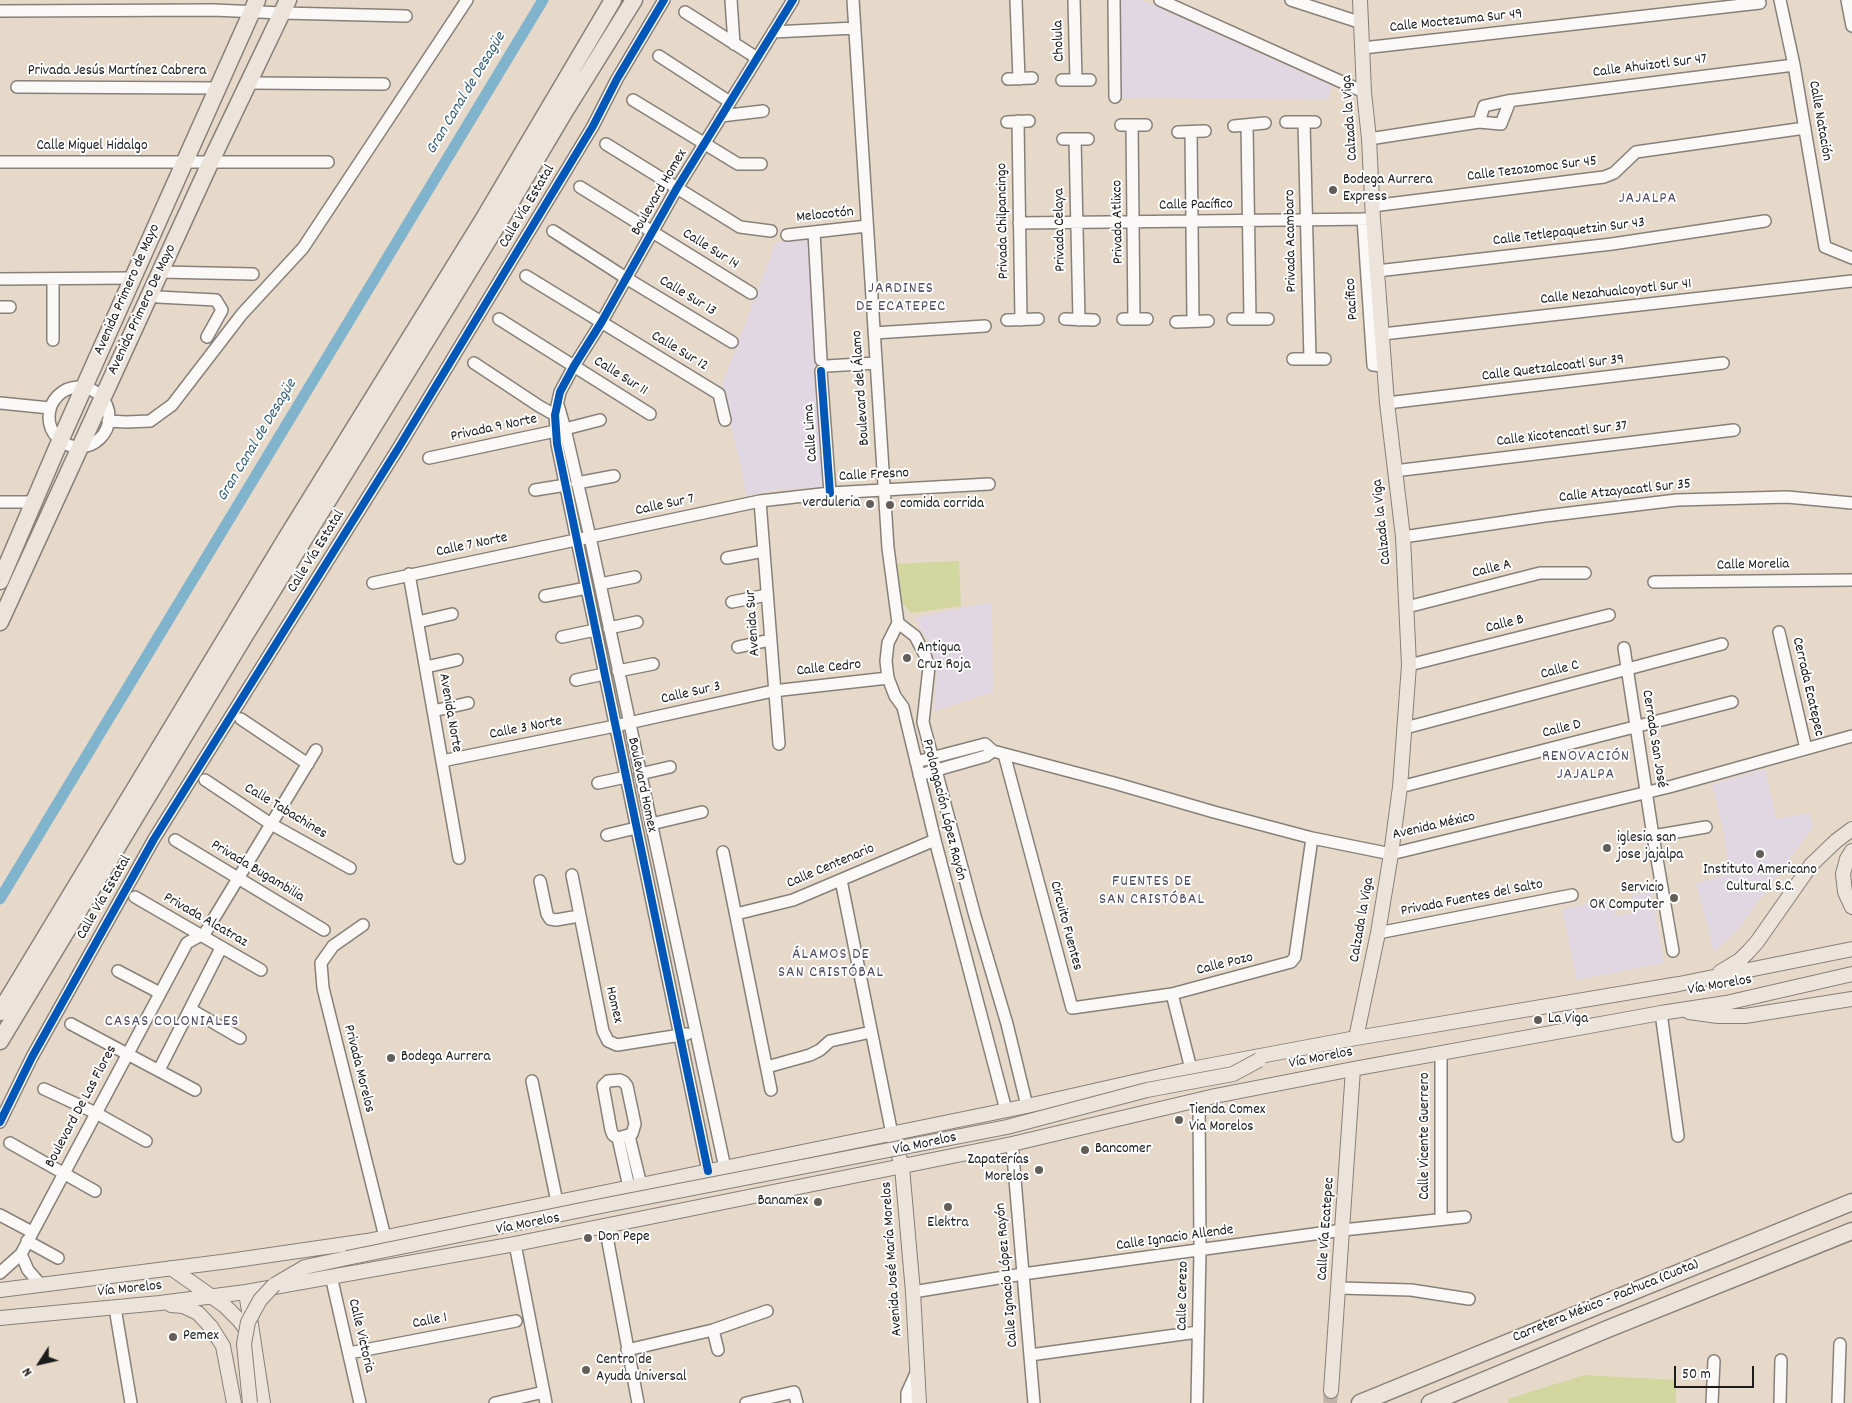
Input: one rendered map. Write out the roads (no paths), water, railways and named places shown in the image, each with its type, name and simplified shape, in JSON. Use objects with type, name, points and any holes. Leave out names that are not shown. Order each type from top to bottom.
[{"type":"highway","points":[[0,1012],[287,537],[483,220],[612,0]]},
{"type":"highway","points":[[0,1041],[242,640],[491,236],[564,111],[634,0]]},
{"type":"highway","name":"Avenida Primero de Mayo","points":[[0,581],[60,441],[254,6]]},
{"type":"highway","name":"Avenida Primero De Mayo","points":[[0,622],[211,161],[285,7]]},
{"type":"highway","name":"Carretera México - Pachuca (Cuota)","points":[[1360,1403],[1852,1202]]},
{"type":"highway","name":"Carretera México - Pachuca (Cuota)","points":[[1430,1403],[1852,1231]]},
{"type":"main road","name":"Calzada la Viga","points":[[1356,1038],[1378,933],[1391,854],[1400,786],[1409,665],[1403,537],[1386,403],[1377,271],[1369,215],[1369,138],[1364,92],[1360,0]]},
{"type":"main road","points":[[1706,979],[1729,967],[1749,951],[1811,865],[1836,841],[1852,830]]},
{"type":"main road","points":[[1852,851],[1847,859],[1843,874],[1845,892],[1852,907]]},
{"type":"main road","name":"Vía Morelos","points":[[0,1290],[171,1268],[385,1237],[1027,1106],[1191,1069],[1263,1058],[1356,1038],[1706,979],[1852,949]]},
{"type":"main road","name":"Vía Morelos","points":[[0,1318],[160,1304],[246,1292],[515,1244],[1012,1144],[1199,1100],[1353,1069],[1726,1003],[1852,974]]},
{"type":"main road","points":[[1679,1010],[1718,1016],[1745,1016],[1852,999]]},
{"type":"main road","points":[[250,1403],[244,1344],[248,1322],[260,1300],[274,1285],[305,1267],[596,1207],[1007,1127],[1147,1090],[1232,1074],[1263,1058]]},
{"type":"main road","name":"Calle Vía Ecatepec","points":[[1331,1392],[1353,1069]]},
{"type":"main road","name":"Avenida José María Morelos","points":[[892,1134],[902,1167],[913,1292],[919,1403]]},
{"type":"main road","points":[[385,1237],[391,1266]]},
{"type":"main road","points":[[171,1268],[225,1306],[254,1341]]},
{"type":"main road","points":[[246,1292],[263,1403]]},
{"type":"main road","points":[[160,1304],[183,1306],[198,1313],[211,1327],[223,1346],[234,1403]]},
{"type":"street","points":[[108,420],[126,422],[150,421],[172,405],[242,314],[303,248],[467,0]]},
{"type":"street","name":"Calle Vía Estatal","points":[[0,1122],[36,1049],[154,839],[398,447],[580,149],[616,79],[664,0]]},
{"type":"street","points":[[731,0],[734,44]]},
{"type":"street","name":"Boulevard Homex","points":[[708,1171],[577,540],[571,484],[560,430],[557,403],[560,392],[574,366],[601,323],[678,188],[793,0]]},
{"type":"street","name":"Boulevard del Álamo","points":[[853,0],[890,576],[898,623]]},
{"type":"street","points":[[1016,0],[1013,79],[1032,78]]},
{"type":"street","name":"Cholula","points":[[1074,0],[1076,80]]},
{"type":"street","points":[[1114,0],[1115,97]]},
{"type":"street","points":[[1160,0],[1364,92]]},
{"type":"street","points":[[1291,0],[1362,23]]},
{"type":"street","name":"Calle Natación","points":[[1780,0],[1794,65],[1825,247],[1852,258]]},
{"type":"street","points":[[1847,0],[1852,26]]},
{"type":"street","name":"Calle Moctezuma Sur 49","points":[[1363,48],[1760,3]]},
{"type":"street","points":[[0,11],[214,10],[254,6],[406,16]]},
{"type":"street","points":[[685,12],[757,58]]},
{"type":"street","points":[[773,32],[855,28]]},
{"type":"street","points":[[659,56],[730,102]]},
{"type":"street","name":"Calle Ahuizotl Sur 47","points":[[1479,122],[1484,106],[1510,100],[1794,65]]},
{"type":"street","name":"Cholula","points":[[1062,80],[1090,80]]},
{"type":"street","points":[[249,83],[384,84]]},
{"type":"street","name":"Privada Jesús Martínez Cabrera","points":[[16,86],[217,88]]},
{"type":"street","points":[[633,100],[738,164],[761,164]]},
{"type":"street","points":[[1369,138],[1479,122],[1501,124],[1510,100]]},
{"type":"street","points":[[722,116],[763,111]]},
{"type":"street","name":"Privada Chilpancingo","points":[[1018,121],[1021,320]]},
{"type":"street","name":"Privada Acambaro","points":[[1286,122],[1309,122],[1306,220],[1310,359]]},
{"type":"street","points":[[1234,126],[1265,123]]},
{"type":"street","name":"Privada Atlixco","points":[[1146,125],[1126,125],[1134,222],[1129,319],[1147,319]]},
{"type":"street","points":[[1247,125],[1250,319]]},
{"type":"street","name":"Calle Tezozomoc Sur 45","points":[[1369,215],[1604,177],[1614,173],[1636,152],[1805,128]]},
{"type":"street","points":[[1178,132],[1205,131]]},
{"type":"street","points":[[1191,132],[1193,321]]},
{"type":"street","points":[[1063,139],[1088,139]]},
{"type":"street","name":"Privada Celaya","points":[[1075,139],[1078,320]]},
{"type":"street","points":[[606,144],[740,228],[771,231]]},
{"type":"street","name":"Calle Miguel Hidalgo","points":[[0,162],[328,162]]},
{"type":"street","name":"Calle Sur 14","points":[[580,187],[751,293]]},
{"type":"street","name":"Calle Pacífico","points":[[1019,224],[1306,220],[1369,215]]},
{"type":"street","name":"Pacífico","points":[[1369,215],[1373,365],[1384,366]]},
{"type":"street","name":"Calle Tetlepaquetzin Sur 43","points":[[1377,271],[1612,244],[1765,221]]},
{"type":"street","name":"Melocotón","points":[[786,235],[867,226]]},
{"type":"street","name":"Calle Sur 13","points":[[553,231],[732,342]]},
{"type":"street","name":"Calle Lima","points":[[814,232],[830,493]]},
{"type":"street","points":[[161,272],[253,274]]},
{"type":"street","name":"Calle Sur 12","points":[[526,276],[719,394],[725,420]]},
{"type":"street","points":[[0,279],[133,278]]},
{"type":"street","points":[[53,279],[53,340]]},
{"type":"street","name":"Calle Nezahualcoyotl Sur 41","points":[[1382,334],[1852,281]]},
{"type":"street","points":[[151,294],[158,297],[216,300],[222,310],[207,336]]},
{"type":"street","name":"Calle Sur 11","points":[[499,318],[650,414]]},
{"type":"street","points":[[1007,320],[1038,319]]},
{"type":"street","points":[[1065,319],[1094,320]]},
{"type":"street","points":[[1233,319],[1268,319]]},
{"type":"street","points":[[1176,322],[1208,321]]},
{"type":"street","points":[[874,333],[985,326]]},
{"type":"street","points":[[1293,359],[1324,359]]},
{"type":"street","points":[[474,363],[558,415]]},
{"type":"street","points":[[823,366],[876,363]]},
{"type":"street","name":"Calle Quetzalcoatl Sur 39","points":[[1386,403],[1723,363]]},
{"type":"street","points":[[70,388],[84,388],[102,398],[108,412],[108,420],[102,436],[88,445],[74,447],[60,441],[52,432],[49,420],[50,408],[57,396],[70,388]]},
{"type":"street","points":[[0,403],[50,408]]},
{"type":"street","name":"Privada 9 Norte","points":[[428,458],[600,420]]},
{"type":"street","name":"Calle Xicotencatl Sur 37","points":[[1394,471],[1734,430]]},
{"type":"street","points":[[536,490],[614,476]]},
{"type":"street","name":"Boulevard Homex","points":[[571,484],[590,537],[725,1168]]},
{"type":"street","name":"Calle Fresno","points":[[760,501],[830,493],[989,484]]},
{"type":"street","name":"Calle Atzayacatl Sur 35","points":[[1403,537],[1545,516],[1677,500],[1788,497],[1852,503]]},
{"type":"street","name":"Calle Sur 7","points":[[577,540],[760,501]]},
{"type":"street","name":"Avenida Sur","points":[[760,501],[778,744]]},
{"type":"street","points":[[0,502],[35,502]]},
{"type":"street","name":"Calle 7 Norte","points":[[373,583],[577,540]]},
{"type":"street","points":[[727,558],[764,551]]},
{"type":"street","name":"Calle A","points":[[1407,607],[1540,573],[1585,573]]},
{"type":"street","name":"Avenida Norte","points":[[410,574],[459,858]]},
{"type":"street","points":[[600,584],[634,576]]},
{"type":"street","name":"Calle Morelia","points":[[1654,582],[1852,580]]},
{"type":"street","points":[[545,596],[587,588]]},
{"type":"street","points":[[732,602],[767,595]]},
{"type":"street","points":[[418,622],[452,614]]},
{"type":"street","name":"Calle B","points":[[1409,665],[1609,615]]},
{"type":"street","points":[[609,628],[637,622]]},
{"type":"street","name":"Prolongación López Rayón","points":[[1006,1110],[918,775],[903,706],[895,696],[888,678],[886,661],[888,643],[898,623],[915,636],[925,655],[928,667],[923,722],[975,916],[1007,1024],[1027,1106]]},
{"type":"street","points":[[562,637],[595,630]]},
{"type":"street","name":"Cerrada Ecatepec","points":[[1779,632],[1806,749]]},
{"type":"street","points":[[738,647],[770,640]]},
{"type":"street","name":"Calle C","points":[[1405,728],[1722,644]]},
{"type":"street","name":"Cerrada San José","points":[[1624,648],[1673,951]]},
{"type":"street","points":[[426,667],[457,660]]},
{"type":"street","points":[[618,671],[653,664]]},
{"type":"street","points":[[576,680],[604,674]]},
{"type":"street","name":"Calle Cedro","points":[[773,691],[888,678]]},
{"type":"street","name":"Calle Sur 3","points":[[615,726],[773,691]]},
{"type":"street","points":[[903,706],[925,702]]},
{"type":"street","name":"Calle D","points":[[1400,786],[1732,702]]},
{"type":"street","points":[[433,710],[468,703]]},
{"type":"street","points":[[240,719],[308,764]]},
{"type":"street","name":"Calle 3 Norte","points":[[442,761],[615,726]]},
{"type":"street","name":"Avenida México","points":[[916,762],[984,744],[998,752],[1312,838],[1391,854],[1646,792],[1852,736]]},
{"type":"street","name":"Boulevard De Las Flores","points":[[0,1273],[21,1254],[188,943],[204,932],[316,750]]},
{"type":"street","points":[[918,775],[998,752]]},
{"type":"street","name":"Circuito Fuentes","points":[[998,752],[1072,1008],[1172,994]]},
{"type":"street","points":[[640,774],[670,767]]},
{"type":"street","points":[[598,783],[626,777]]},
{"type":"street","name":"Calle Tabachines","points":[[205,780],[271,824],[350,868]]},
{"type":"street","points":[[651,824],[702,812]]},
{"type":"street","points":[[1653,836],[1706,827]]},
{"type":"street","points":[[607,835],[636,828]]},
{"type":"street","name":"Calle Pozo","points":[[1172,994],[1292,962],[1295,957],[1312,838]]},
{"type":"street","name":"Privada Bugambilia","points":[[175,840],[324,930]]},
{"type":"street","name":"Calle Centenario","points":[[736,914],[793,900],[935,840]]},
{"type":"street","points":[[723,852],[771,1090]]},
{"type":"street","name":"Homex","points":[[572,875],[603,1031],[608,1041],[617,1045],[696,1032]]},
{"type":"street","name":"Avenida José María Morelos","points":[[841,880],[892,1134]]},
{"type":"street","points":[[540,881],[547,914],[550,919],[556,920],[579,916]]},
{"type":"street","name":"Privada Fuentes del Salto","points":[[1378,933],[1572,895]]},
{"type":"street","name":"Privada Alcatraz","points":[[135,897],[260,970]]},
{"type":"street","points":[[655,915],[670,912]]},
{"type":"street","points":[[956,921],[975,916]]},
{"type":"street","name":"Privada Morelos","points":[[363,926],[333,946],[322,963],[323,988],[385,1237]]},
{"type":"street","points":[[159,1070],[221,948]]},
{"type":"street","points":[[118,971],[160,993]]},
{"type":"street","points":[[1172,994],[1191,1069]]},
{"type":"street","points":[[190,1009],[240,1038]]},
{"type":"street","points":[[1661,1013],[1678,1136]]},
{"type":"street","points":[[71,1024],[195,1090]]},
{"type":"street","points":[[766,1067],[810,1055],[820,1050],[830,1040],[871,1032]]},
{"type":"street","name":"Calle Vicente Guerrero","points":[[1441,1054],[1441,1218]]},
{"type":"street","points":[[532,1082],[557,1202]]},
{"type":"street","points":[[44,1089],[96,1113],[146,1141]]},
{"type":"street","name":"Calle Cerezo","points":[[1197,1403],[1200,1251],[1199,1100]]},
{"type":"street","points":[[623,1137],[635,1186]]},
{"type":"street","points":[[10,1143],[95,1191]]},
{"type":"street","name":"Calle Ignacio López Rayón","points":[[1012,1144],[1034,1403]]},
{"type":"street","points":[[0,1215],[58,1258]]},
{"type":"street","name":"Calle Ignacio Allende","points":[[913,1292],[1023,1274],[1343,1230],[1441,1218],[1465,1217]]},
{"type":"street","points":[[605,1226],[638,1403]]},
{"type":"street","points":[[494,1403],[545,1398],[515,1244]]},
{"type":"street","points":[[21,1254],[28,1270],[41,1285]]},
{"type":"street","name":"Calle Victoria","points":[[331,1276],[360,1403]]},
{"type":"street","points":[[1339,1288],[1411,1290],[1469,1299]]},
{"type":"street","points":[[115,1308],[131,1403]]},
{"type":"street","points":[[627,1350],[713,1330],[768,1310]]},
{"type":"street","name":"Calle 1","points":[[349,1353],[516,1321]]},
{"type":"street","points":[[713,1330],[718,1350]]},
{"type":"street","points":[[1030,1355],[1198,1332]]},
{"type":"street","points":[[1838,1403],[1840,1344]]},
{"type":"street","points":[[1780,1403],[1781,1360]]},
{"type":"street","points":[[1712,1403],[1714,1361]]},
{"type":"street","points":[[907,1403],[909,1387],[917,1371]]},
{"type":"street","points":[[746,1403],[794,1392],[797,1403]]},
{"type":"waterway","name":"Gran Canal de Desagüe","points":[[0,899],[543,0]]},
{"type":"tunnel","points":[[1330,1403],[1331,1391]]},
{"type":"place","name":"Bodega Aurrera Express","points":[[1333,190]]},
{"type":"place","name":"verduleria","points":[[870,504]]},
{"type":"place","name":"comida corrida","points":[[890,505]]},
{"type":"place","name":"Antigua Cruz Roja","points":[[907,658]]},
{"type":"place","name":"iglesia san jose jajalpa","points":[[1607,848]]},
{"type":"place","name":"Instituto Americano Cultural S.C.","points":[[1760,854]]},
{"type":"place","name":"Servicio OK Computer","points":[[1674,898]]},
{"type":"place","name":"La Viga","points":[[1538,1020]]},
{"type":"place","name":"Bodega Aurrera","points":[[391,1058]]},
{"type":"place","name":"Tienda Comex Via Morelos","points":[[1179,1120]]},
{"type":"place","name":"Bancomer","points":[[1085,1150]]},
{"type":"place","name":"Zapaterías Morelos","points":[[1039,1170]]},
{"type":"place","name":"Banamex","points":[[818,1202]]},
{"type":"place","name":"Elektra","points":[[948,1207]]},
{"type":"place","name":"Don Pepe","points":[[588,1238]]},
{"type":"place","name":"Pemex","points":[[173,1337]]},
{"type":"place","name":"Centro de Ayuda Universal","points":[[586,1370]]},
{"type":"district","name":"JAJALPA","points":[[1648,200]]},
{"type":"district","name":"JARDINES DE ECATEPEC","points":[[901,299]]},
{"type":"district","name":"RENOVACIÓN JAJALPA","points":[[1586,767]]},
{"type":"district","name":"FUENTES DE SAN CRISTÓBAL","points":[[1152,892]]},
{"type":"district","name":"ÁLAMOS DE SAN CRISTÓBAL","points":[[831,965]]},
{"type":"district","name":"CASAS COLONIALES","points":[[172,1023]]}]
